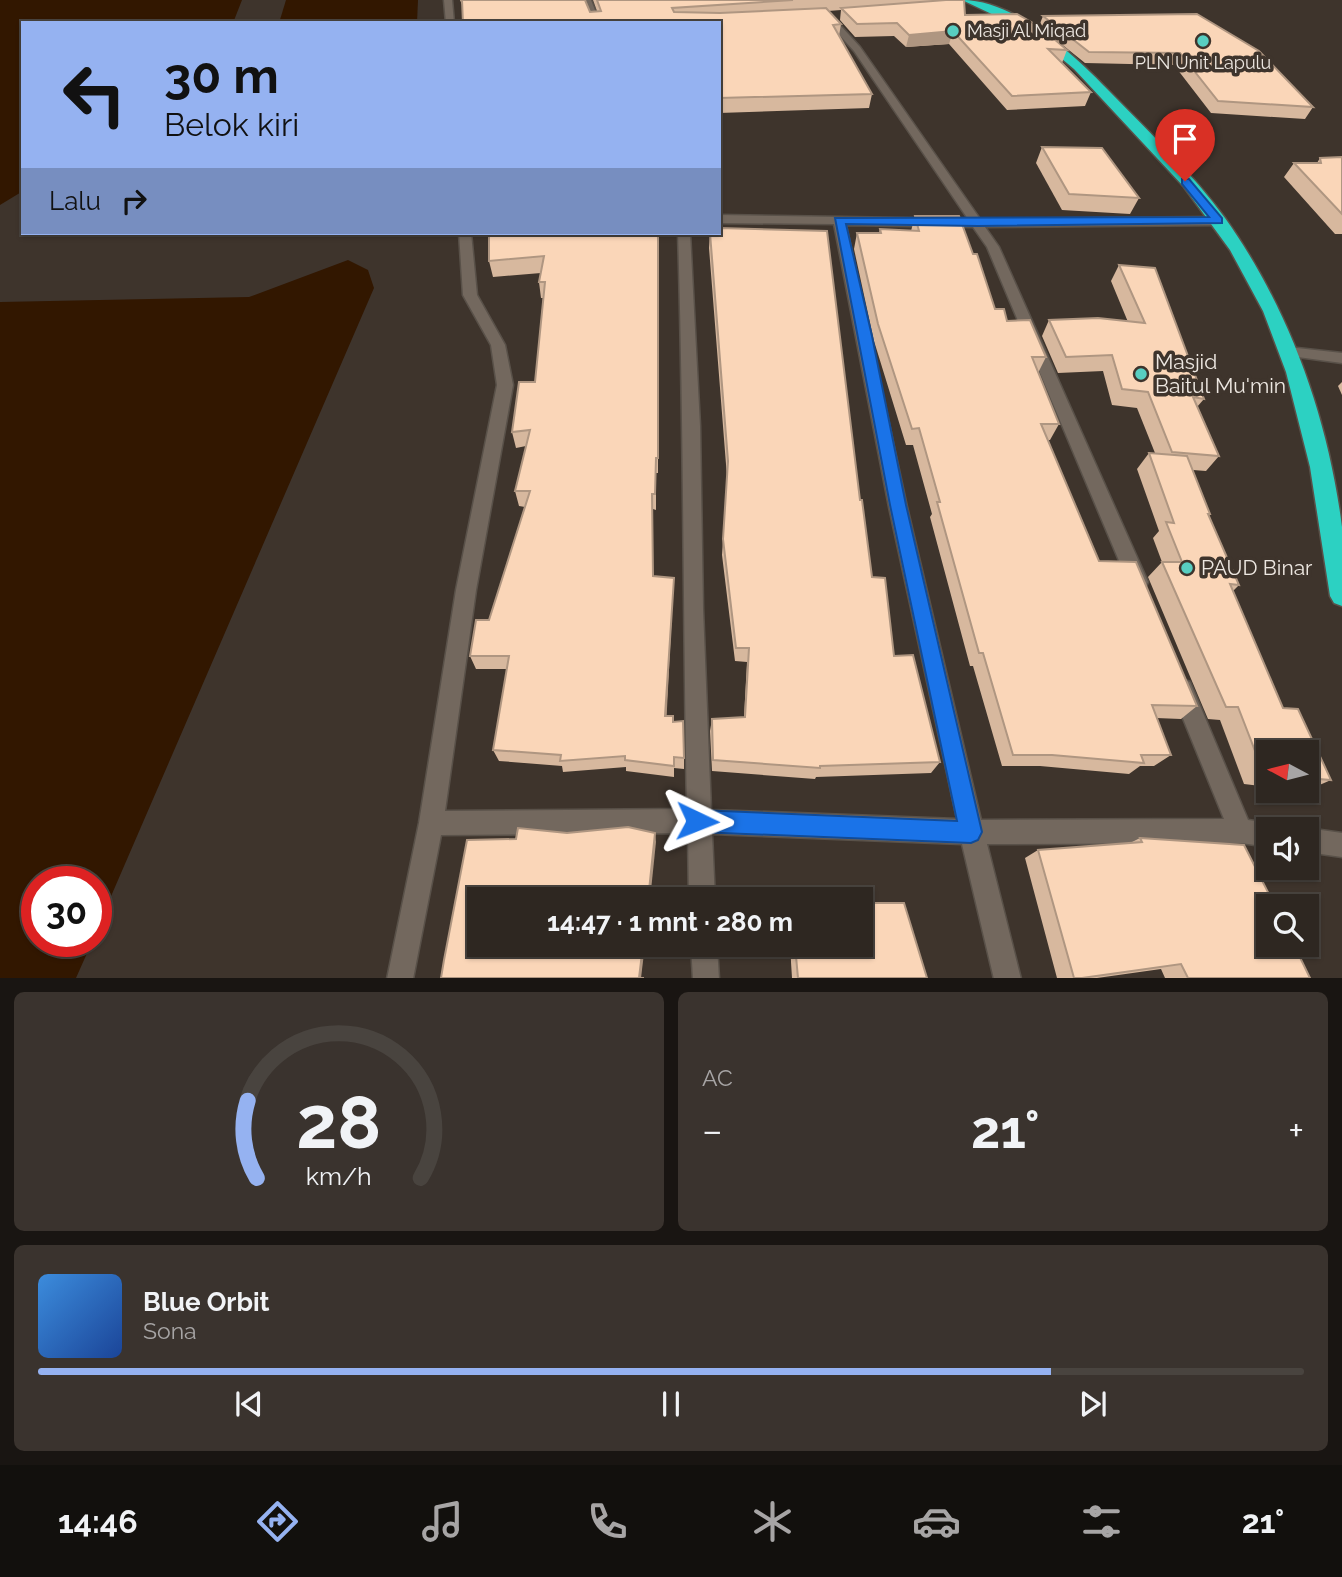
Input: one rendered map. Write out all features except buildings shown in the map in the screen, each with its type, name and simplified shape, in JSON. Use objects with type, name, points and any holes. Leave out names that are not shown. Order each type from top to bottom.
[{"type":"highway","points":[[968,4],[1035,31],[1065,52],[1169,162],[1218,221],[1265,299],[1288,352],[1311,431],[1342,596]]},
{"type":"street","points":[[448,0],[450,21]]},
{"type":"street","points":[[587,0],[595,21]]},
{"type":"street","points":[[827,16],[857,49],[978,223],[1006,272],[1146,600]]},
{"type":"street","points":[[721,219],[978,223],[1218,221]]},
{"type":"street","points":[[839,220],[868,348],[898,505],[971,832],[1008,978]]},
{"type":"street","points":[[400,978],[431,823],[466,590],[505,384],[498,345],[470,295],[465,235]]},
{"type":"street","points":[[684,235],[692,426],[697,821],[701,887]]},
{"type":"street","points":[[1288,352],[1342,358]]},
{"type":"street","points":[[1178,677],[1241,831]]},
{"type":"street","points":[[431,823],[697,821],[971,832],[1256,833]]},
{"type":"street","points":[[1319,842],[1342,845]]},
{"type":"street","points":[[705,957],[706,978]]},
{"type":"shaded area","points":[[0,0],[242,0],[234,21],[21,21],[21,192],[0,205]]},
{"type":"shaded area","points":[[286,0],[418,0],[417,21],[280,21]]},
{"type":"shaded area","points":[[348,260],[368,270],[374,288],[112,894],[112,866],[21,866],[21,957],[85,957],[76,978],[0,978],[0,302],[249,297]]},
{"type":"place","name":"Masji Al Miqad","points":[[953,31]]},
{"type":"place","name":"PLN Unit Lapulu","points":[[1203,41]]},
{"type":"place","name":"Masjid Baitul Mu'min","points":[[1141,374]]},
{"type":"place","name":"PAUD Binar","points":[[1187,568]]},
{"type":"route","points":[[697,821],[971,832],[898,505],[866,336],[839,220],[978,223],[1218,221],[1185,181]]}]
